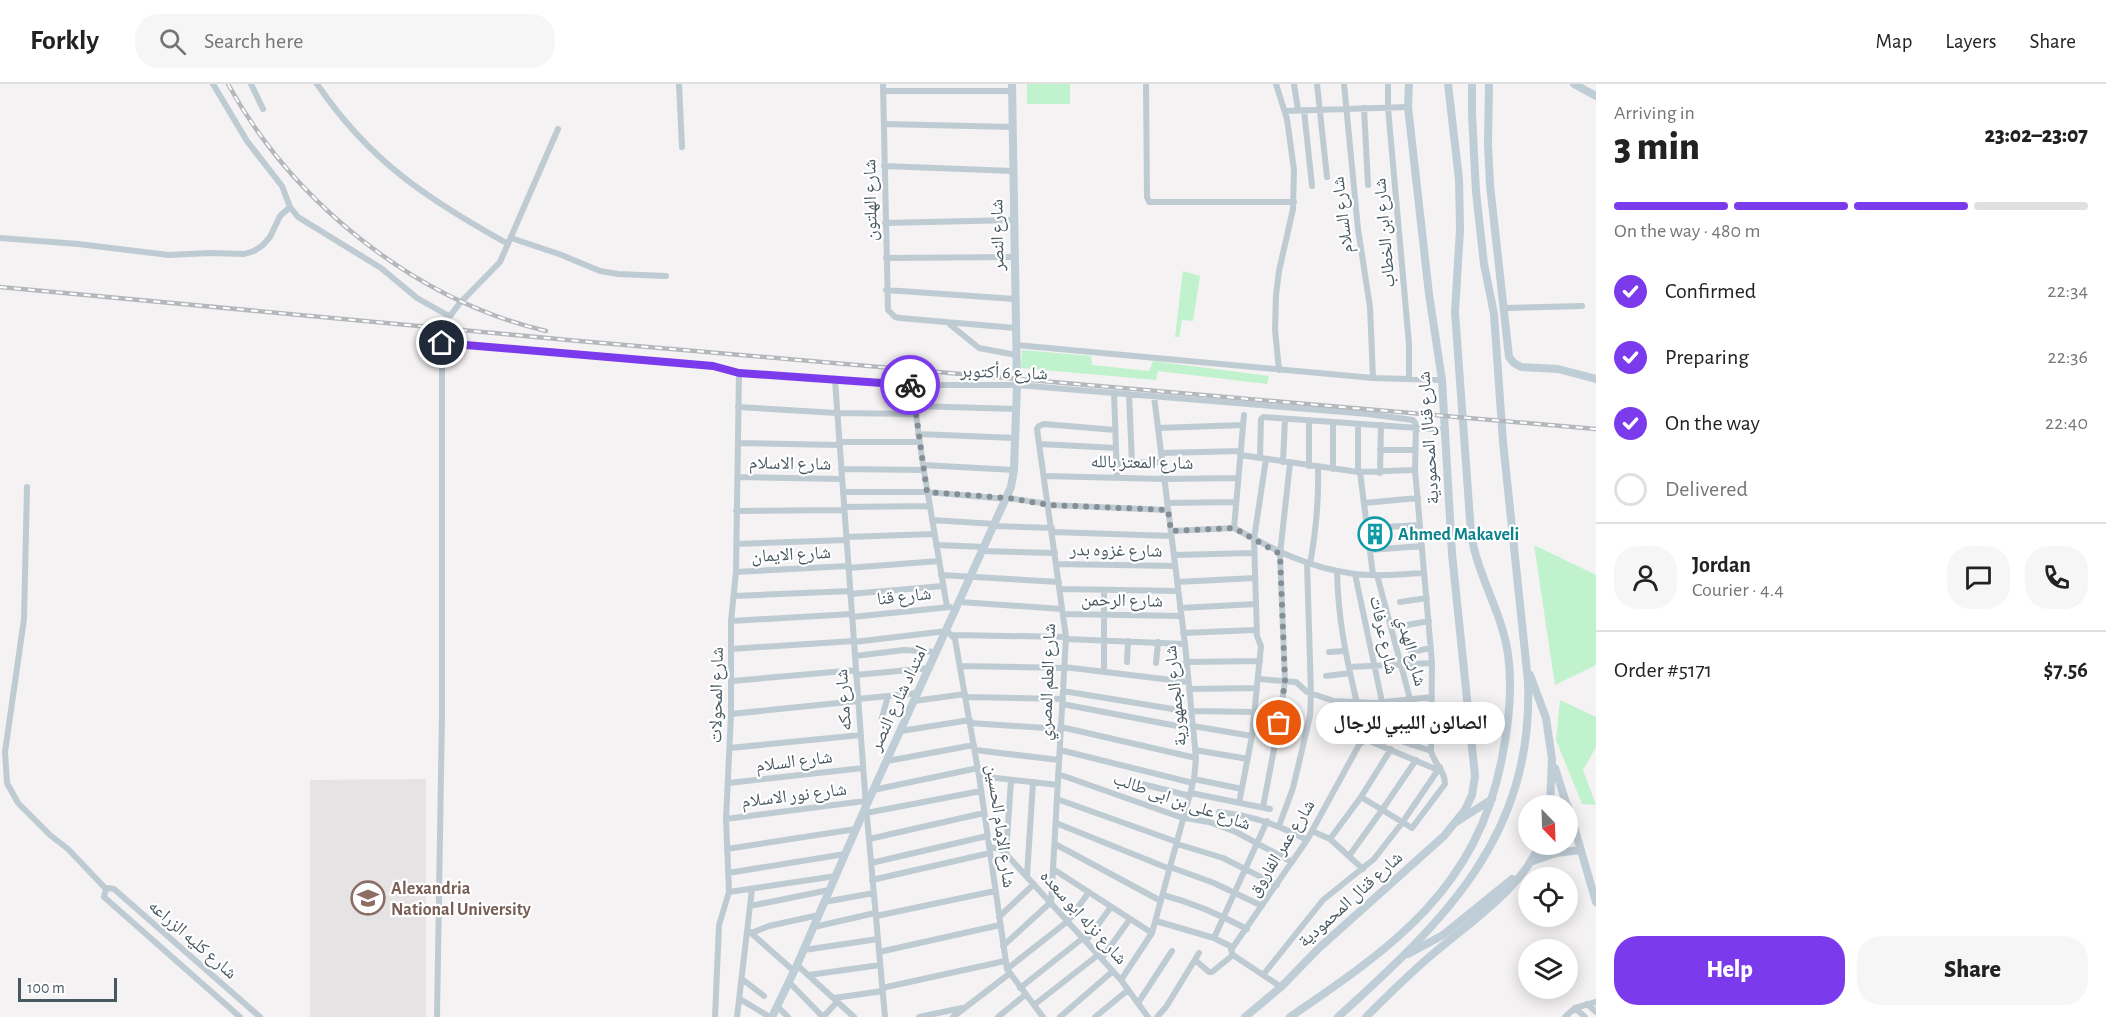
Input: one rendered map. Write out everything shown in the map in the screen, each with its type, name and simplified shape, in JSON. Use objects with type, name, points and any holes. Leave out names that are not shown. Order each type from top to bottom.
[{"type":"main road","name":"شارع قنال المحمودية","points":[[1245,1017],[1281,987],[1319,948],[1444,836],[1457,822],[1472,795],[1475,776],[1452,554],[1442,380],[1429,294],[1408,107],[1409,84]]},
{"type":"main road","name":"شارع قنال المحمودية","points":[[1290,1017],[1363,967],[1395,941],[1424,912],[1461,865],[1480,830],[1493,799],[1509,724],[1511,679],[1502,628],[1476,558],[1471,532],[1455,312],[1460,230],[1459,179],[1448,84]]},
{"type":"main road","points":[[1338,1017],[1405,955],[1470,881],[1494,843],[1507,815],[1518,783],[1525,749],[1528,707],[1526,665],[1503,442],[1494,314],[1484,264],[1473,144],[1472,84]]},
{"type":"main road","points":[[1489,84],[1490,185],[1509,357],[1514,363],[1525,367],[1558,369],[1596,379]]},
{"type":"main road","points":[[1574,84],[1596,96]]},
{"type":"main road","name":"شارع النصر","points":[[1012,88],[1017,385]]},
{"type":"main road","points":[[1473,144],[1488,144]]},
{"type":"main road","name":"امتداد شارع النصر","points":[[771,1017],[796,968],[886,761],[937,652],[949,633],[959,604],[1007,499],[1014,470],[1017,385]]},
{"type":"main road","points":[[1526,665],[1546,718],[1552,759],[1563,795]]},
{"type":"main road","points":[[1550,795],[1552,759]]},
{"type":"main road","points":[[1457,822],[1493,799]]},
{"type":"main road","points":[[1578,841],[1596,902]]},
{"type":"main road","points":[[1405,955],[1443,935],[1533,861],[1557,853],[1581,850]]},
{"type":"main road","points":[[1366,1017],[1430,956],[1514,885],[1535,855]]},
{"type":"street","points":[[213,84],[247,141],[284,189],[290,207],[303,221],[372,262],[417,298],[449,316]]},
{"type":"street","points":[[251,84],[263,109]]},
{"type":"street","points":[[317,84],[353,131],[398,174],[432,199],[509,241],[559,254],[600,271],[666,276]]},
{"type":"street","points":[[679,84],[682,147]]},
{"type":"street","points":[[1146,84],[1147,197],[1149,202],[1294,202]]},
{"type":"street","points":[[1276,84],[1285,111],[1294,159],[1294,202],[1276,296],[1275,330],[1279,369]]},
{"type":"street","points":[[1294,84],[1301,110],[1312,186]]},
{"type":"street","points":[[1317,84],[1327,177]]},
{"type":"street","name":"شارع السلام","points":[[1344,84],[1358,229],[1370,307],[1373,378]]},
{"type":"street","name":"شارع ابن الخطاب","points":[[1388,84],[1388,108],[1409,344],[1409,379]]},
{"type":"street","points":[[883,87],[1012,88]]},
{"type":"street","name":"شارع الهلتون","points":[[883,87],[887,305],[891,314],[900,318],[947,322]]},
{"type":"street","points":[[1285,111],[1408,107]]},
{"type":"street","points":[[1364,108],[1368,185]]},
{"type":"street","points":[[884,124],[1012,127]]},
{"type":"street","points":[[437,1017],[442,713],[442,327],[449,316],[496,267],[558,129]]},
{"type":"street","points":[[884,166],[1013,171]]},
{"type":"street","points":[[0,238],[78,244],[169,255],[244,254],[263,245],[270,237],[280,216],[290,207]]},
{"type":"street","points":[[885,223],[1014,220]]},
{"type":"street","points":[[886,258],[1014,257]]},
{"type":"street","points":[[886,290],[1015,299]]},
{"type":"street","points":[[1504,308],[1582,306]]},
{"type":"street","points":[[947,322],[1015,328]]},
{"type":"street","points":[[947,322],[979,348],[1016,355]]},
{"type":"street","name":"شارع 6 أكتوبر","points":[[442,343],[713,366],[739,373],[912,385],[1017,385],[1368,414],[1413,420],[1416,422],[1416,428]]},
{"type":"street","name":"شارع 6 أكتوبر","points":[[1016,345],[1373,378],[1442,380]]},
{"type":"street","name":"شارع المحولات","points":[[715,1017],[719,926],[729,892],[726,819],[732,681],[731,621],[736,572],[739,373]]},
{"type":"street","name":"شارع مكه","points":[[835,380],[866,807],[885,1017]]},
{"type":"street","points":[[912,385],[946,607]]},
{"type":"street","points":[[1114,393],[1117,477]]},
{"type":"street","points":[[1129,394],[1132,462]]},
{"type":"street","name":"شارع الجمهورية","points":[[1121,980],[1152,933],[1194,781],[1196,758],[1185,644],[1154,396]]},
{"type":"street","points":[[915,406],[1016,409]]},
{"type":"street","points":[[738,407],[837,413],[916,414]]},
{"type":"street","points":[[1234,528],[1244,416]]},
{"type":"street","points":[[1239,803],[1252,735],[1261,646],[1256,630],[1254,539],[1263,458],[1261,419],[1263,417],[1446,430]]},
{"type":"street","points":[[1138,783],[1266,808],[1285,681],[1280,554],[1287,462],[1285,419]]},
{"type":"street","points":[[1309,420],[1309,466]]},
{"type":"street","points":[[1334,422],[1334,469]]},
{"type":"street","name":"شارع العلم المصري","points":[[1051,902],[1066,638],[1037,429],[1044,424],[1116,430]]},
{"type":"street","name":"شارع الهدي","points":[[1358,424],[1359,472],[1370,550],[1375,575],[1413,699],[1412,744]]},
{"type":"street","points":[[1158,428],[1243,425]]},
{"type":"street","points":[[1380,473],[1381,425]]},
{"type":"street","points":[[1361,796],[1411,828],[1445,784],[1445,777],[1431,751],[1432,663],[1415,471],[1416,428]]},
{"type":"street","points":[[918,434],[1015,438]]},
{"type":"street","points":[[738,443],[920,442]]},
{"type":"street","points":[[1040,444],[1116,448]]},
{"type":"street","points":[[1380,450],[1416,450]]},
{"type":"street","points":[[1161,453],[1241,453],[1309,466],[1359,472],[1415,471]]},
{"type":"street","points":[[1116,462],[1162,462]]},
{"type":"street","points":[[841,469],[923,467],[1014,470]]},
{"type":"street","points":[[1279,826],[1293,788],[1310,716],[1309,564],[1318,511],[1318,467]]},
{"type":"street","name":"شارع المعتز بالله","points":[[1045,476],[1238,478]]},
{"type":"street","name":"شارع الاسلام","points":[[737,477],[842,479]]},
{"type":"street","name":"شارع كليه الزراعه","points":[[27,487],[24,619],[2,752],[12,795],[106,889],[114,889],[260,1017]]},
{"type":"street","points":[[843,492],[927,492],[1049,505],[1168,507],[1236,502]]},
{"type":"street","points":[[1364,502],[1418,498]]},
{"type":"street","points":[[736,511],[930,506]]},
{"type":"street","points":[[932,520],[1052,530],[1171,533],[1234,528],[1280,554],[1337,571],[1375,575],[1425,573]]},
{"type":"street","points":[[1367,528],[1420,525]]},
{"type":"street","points":[[736,544],[934,534]]},
{"type":"street","points":[[936,545],[1055,553]]},
{"type":"street","points":[[1370,550],[1422,546]]},
{"type":"street","points":[[1174,555],[1254,553]]},
{"type":"street","name":"شارع الايمان","points":[[736,572],[939,561]]},
{"type":"street","name":"شارع غزوه بدر","points":[[1057,564],[1175,566]]},
{"type":"street","points":[[1337,571],[1337,603],[1357,703]]},
{"type":"street","name":"شارع عرفات","points":[[1355,574],[1375,666],[1379,703]]},
{"type":"street","points":[[941,575],[972,576],[1104,590],[1178,591]]},
{"type":"street","points":[[1177,582],[1255,578]]},
{"type":"street","points":[[735,596],[850,593],[943,586]]},
{"type":"street","points":[[1104,590],[1104,672]]},
{"type":"street","points":[[1400,602],[1427,598]]},
{"type":"street","name":"شارع قنا","points":[[731,621],[852,615],[959,604],[1063,611]]},
{"type":"street","points":[[1180,608],[1256,604]]},
{"type":"street","name":"شارع الرحمن","points":[[1063,611],[1104,615],[1181,616]]},
{"type":"street","points":[[1407,625],[1429,621]]},
{"type":"street","points":[[1183,633],[1256,630]]},
{"type":"street","points":[[731,649],[949,633],[1185,644]]},
{"type":"street","name":"شارع الإمام الحسين","points":[[949,633],[957,645],[970,721],[1005,961],[1008,972],[1042,1017]]},
{"type":"street","points":[[1127,662],[1128,641]]},
{"type":"street","points":[[1156,663],[1158,642]]},
{"type":"street","points":[[1411,652],[1431,648]]},
{"type":"street","points":[[855,656],[904,650],[937,652]]},
{"type":"street","points":[[1329,652],[1345,651]]},
{"type":"street","points":[[1186,662],[1260,661]]},
{"type":"street","points":[[1326,676],[1375,666],[1432,663]]},
{"type":"street","points":[[960,666],[1064,668],[1189,685],[1257,688]]},
{"type":"street","points":[[732,681],[930,668]]},
{"type":"street","points":[[1258,679],[1296,682],[1311,694],[1334,701],[1379,703],[1432,697]]},
{"type":"street","points":[[1063,691],[1191,712],[1254,712]]},
{"type":"street","points":[[881,721],[888,696]]},
{"type":"street","points":[[731,714],[888,696],[965,696],[1062,702],[1193,728],[1252,735]]},
{"type":"street","points":[[1392,738],[1395,701]]},
{"type":"street","name":"شارع عمر الفاروق","points":[[1156,1017],[1166,1007],[1197,957],[1209,972],[1212,972],[1233,951],[1307,840],[1359,745],[1367,740],[1379,703]]},
{"type":"street","points":[[901,731],[970,721],[1061,728],[1196,758]]},
{"type":"street","points":[[1371,731],[1431,751]]},
{"type":"street","points":[[730,748],[861,735]]},
{"type":"street","points":[[1367,740],[1439,769]]},
{"type":"street","points":[[886,761],[974,747],[1059,760]]},
{"type":"street","points":[[1330,839],[1391,749]]},
{"type":"street","points":[[1060,750],[1194,781],[1242,789]]},
{"type":"street","points":[[1195,750],[1248,759]]},
{"type":"street","points":[[1349,856],[1416,760]]},
{"type":"street","name":"شارع السلام","points":[[729,783],[863,768]]},
{"type":"street","points":[[873,790],[978,768]]},
{"type":"street","points":[[1263,975],[1323,900],[1374,859],[1439,769]]},
{"type":"street","name":"شارع على بن ابى طالب","points":[[1058,774],[1184,817],[1209,822],[1236,832],[1292,862]]},
{"type":"street","points":[[979,776],[1058,785]]},
{"type":"street","points":[[1006,854],[1011,780]]},
{"type":"street","points":[[1027,876],[1033,782]]},
{"type":"street","name":"شارع نور الاسلام","points":[[726,819],[866,807],[981,791]]},
{"type":"street","points":[[1057,799],[1223,858],[1246,867],[1277,885]]},
{"type":"street","points":[[869,839],[984,813]]},
{"type":"street","points":[[1219,813],[1243,815],[1267,821],[1307,840]]},
{"type":"street","points":[[1214,938],[1267,821]]},
{"type":"street","points":[[1056,823],[1235,892],[1262,906]]},
{"type":"street","points":[[727,849],[856,829]]},
{"type":"street","points":[[1312,831],[1330,839],[1363,868]]},
{"type":"street","points":[[871,863],[987,836]]},
{"type":"street","points":[[1054,844],[1162,898],[1194,904],[1224,916],[1247,929]]},
{"type":"street","name":"شارع نزله ابو سعده","points":[[989,850],[1000,849],[1027,876],[1121,980],[1146,1016]]},
{"type":"street","points":[[873,880],[989,850]]},
{"type":"street","points":[[728,873],[845,855]]},
{"type":"street","points":[[1053,869],[1152,933]]},
{"type":"street","points":[[729,892],[836,876]]},
{"type":"street","points":[[999,917],[1034,884]]},
{"type":"street","name":"شارع كليه الزراعه","points":[[106,889],[104,897],[240,1017]]},
{"type":"street","points":[[737,1017],[749,931],[752,889]]},
{"type":"street","points":[[750,906],[829,890]]},
{"type":"street","points":[[814,927],[995,891]]},
{"type":"street","points":[[953,1017],[1068,921],[1089,892]]},
{"type":"street","points":[[824,902],[874,893]]},
{"type":"street","points":[[1003,946],[1051,902]]},
{"type":"street","points":[[1020,988],[1084,939],[1111,907]]},
{"type":"street","points":[[749,931],[819,915]]},
{"type":"street","points":[[1034,1005],[1100,957],[1130,919]]},
{"type":"street","points":[[1156,921],[1214,938],[1281,987]]},
{"type":"street","points":[[879,952],[1000,925]]},
{"type":"street","points":[[749,931],[796,968],[809,975],[854,1017]]},
{"type":"street","points":[[804,950],[878,939]]},
{"type":"street","points":[[1138,1003],[1172,951]]},
{"type":"street","points":[[789,982],[823,1017],[835,1000],[1005,961]]},
{"type":"street","points":[[809,975],[880,965]]},
{"type":"street","points":[[1060,1017],[1113,971]]},
{"type":"street","points":[[742,979],[764,996]]},
{"type":"street","points":[[1095,1017],[1128,990]]},
{"type":"street","points":[[998,1017],[1026,995]]},
{"type":"street","points":[[740,999],[771,1017]]},
{"type":"street","points":[[1565,1017],[1575,1008],[1596,1002]]},
{"type":"street","points":[[1587,1004],[1596,1012]]},
{"type":"street","points":[[777,1006],[788,1017]]},
{"type":"street","points":[[919,1017],[966,1008]]},
{"type":"street","points":[[1575,1008],[1585,1017]]},
{"type":"shaded area","name":"Alexandria National University","points":[[426,779],[426,1017],[310,1017],[310,780]]},
{"type":"green space","points":[[1027,84],[1070,84],[1070,104],[1027,104]]},
{"type":"green space","points":[[1183,271],[1200,276],[1193,321],[1182,320],[1179,337],[1175,337]]},
{"type":"green space","points":[[1022,350],[1091,356],[1092,365],[1149,371],[1153,361],[1269,376],[1267,384],[1158,371],[1156,380],[1021,368]]},
{"type":"green space","points":[[1534,545],[1596,575],[1596,665],[1555,685]]},
{"type":"green space","points":[[1560,700],[1596,717],[1596,747],[1583,770],[1596,805],[1582,804],[1556,740]]},
{"type":"railway","points":[[228,84],[255,127],[286,168],[322,205],[362,240],[404,270],[450,296],[497,316],[546,331]]},
{"type":"railway","points":[[0,287],[579,341],[1596,429]]},
{"type":"way so far","points":[[910,385],[912,385],[927,492],[1008,498],[1049,505],[1168,510],[1171,531],[1234,528],[1280,554],[1285,681],[1279,723]]},
{"type":"place","name":"Ahmed Makaveli","points":[[1375,534]]},
{"type":"place","name":"الصالون الليبي للرجال","points":[[1279,723]]},
{"type":"place","name":"Alexandria National University","points":[[368,898]]},
{"type":"route","points":[[442,343],[713,366],[739,373],[910,385]]}]
